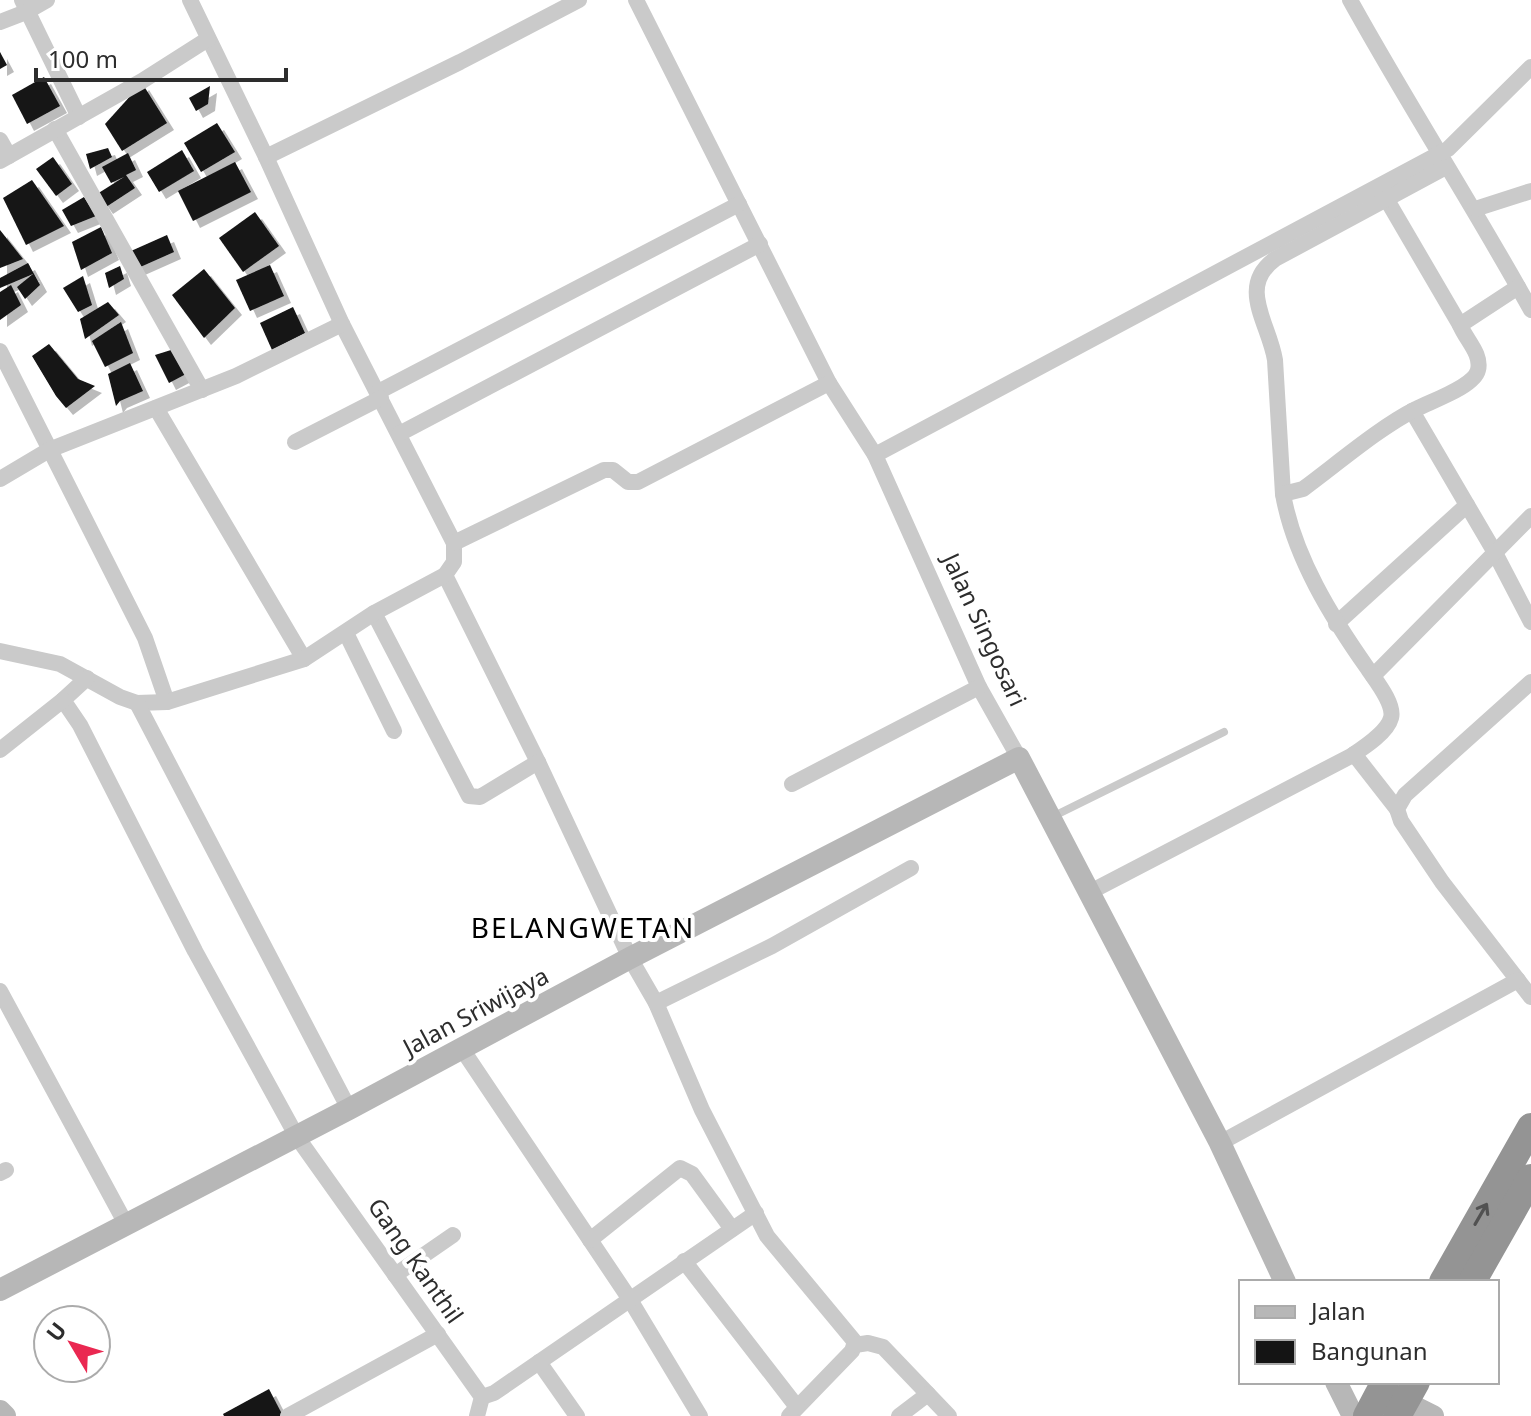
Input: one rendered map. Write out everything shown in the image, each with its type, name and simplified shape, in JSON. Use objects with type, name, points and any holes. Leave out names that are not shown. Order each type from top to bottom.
[{"type":"highway","points":[[1444,1280],[1531,1127]]},
{"type":"highway","points":[[1473,1280],[1531,1178]]},
{"type":"highway","points":[[1367,1416],[1397,1394]]},
{"type":"street","points":[[0,22],[24,6],[47,0]]},
{"type":"street","points":[[0,651],[60,664],[137,703],[167,702],[304,659],[374,613],[445,575],[454,562],[454,543],[342,324],[190,0]]},
{"type":"street","points":[[266,157],[579,0]]},
{"type":"street","name":"Jalan Singosari","points":[[636,0],[829,383],[875,455],[979,687],[1052,817],[1220,1143],[1284,1280]]},
{"type":"street","points":[[1350,0],[1442,160],[1526,295],[1460,325]]},
{"type":"street","points":[[24,6],[79,117]]},
{"type":"street","points":[[0,140],[4,159],[208,39]]},
{"type":"street","points":[[1090,892],[1354,754],[1373,740],[1391,717],[1390,706],[1373,676],[1336,624],[1301,550],[1283,494],[1273,342],[1257,299],[1258,278],[1263,268],[1275,259],[1387,200],[1442,160],[1448,149],[1531,67]]},
{"type":"street","points":[[55,129],[202,390]]},
{"type":"street","points":[[875,455],[1442,160]]},
{"type":"street","points":[[1475,209],[1531,191]]},
{"type":"street","points":[[1283,494],[1303,489],[1412,411],[1465,386],[1476,376],[1477,353],[1465,338],[1387,200]]},
{"type":"street","points":[[295,442],[739,204]]},
{"type":"street","points":[[399,434],[760,244]]},
{"type":"street","points":[[0,479],[49,450],[236,376],[342,324]]},
{"type":"street","points":[[0,351],[145,638],[167,702]]},
{"type":"street","points":[[454,543],[604,470],[613,470],[628,482],[638,482],[829,383]]},
{"type":"street","points":[[156,408],[304,659]]},
{"type":"street","points":[[1412,411],[1494,551],[1531,622]]},
{"type":"street","points":[[1336,624],[1467,505]]},
{"type":"street","points":[[1373,676],[1531,516]]},
{"type":"street","points":[[445,575],[538,762],[630,958],[656,1003],[702,1110],[767,1236],[793,1271],[852,1337],[855,1345],[852,1351],[793,1411],[684,1261]]},
{"type":"street","points":[[374,613],[469,796],[480,797],[538,762]]},
{"type":"street","points":[[346,633],[394,731]]},
{"type":"street","points":[[0,750],[87,678]]},
{"type":"street","points":[[1397,809],[1405,795],[1531,682]]},
{"type":"street","points":[[792,784],[979,687]]},
{"type":"street","name":"Gang Kanthil","points":[[63,700],[80,725],[195,951],[297,1137],[482,1397]]},
{"type":"street","points":[[137,703],[349,1109]]},
{"type":"street","points":[[1354,754],[1397,809],[1401,821],[1442,882],[1531,997]]},
{"type":"street","name":"Jalan Sriwijaya","points":[[0,1290],[297,1137],[630,958],[1019,758]]},
{"type":"street","points":[[656,1003],[772,946],[911,868]]},
{"type":"street","points":[[1220,1143],[1518,980]]},
{"type":"street","points":[[0,991],[127,1226]]},
{"type":"street","points":[[462,1049],[629,1298],[700,1416]]},
{"type":"street","points":[[590,1240],[680,1168],[692,1174],[732,1229]]},
{"type":"street","points":[[477,1416],[482,1397],[494,1393],[756,1213]]},
{"type":"street","points":[[395,1275],[453,1235]]},
{"type":"street","points":[[288,1416],[438,1334]]},
{"type":"street","points":[[855,1345],[868,1343],[883,1347],[949,1416]]},
{"type":"street","points":[[539,1362],[577,1416]]},
{"type":"street","points":[[1337,1384],[1353,1416]]},
{"type":"street","points":[[899,1416],[928,1394]]},
{"type":"street","points":[[1397,1394],[1433,1416]]},
{"type":"street","points":[[0,1411],[5,1416]]},
{"type":"lane","points":[[1052,817],[1224,732]]},
{"type":"building","points":[[0,52],[7,65],[0,69]]},
{"type":"building","points":[[44,77],[60,106],[27,124],[12,95]]},
{"type":"building","points":[[142,83],[167,123],[122,151],[105,124]]},
{"type":"building","points":[[210,86],[208,104],[196,111],[189,98]]},
{"type":"building","points":[[217,123],[235,152],[201,172],[184,143]]},
{"type":"building","points":[[108,148],[112,157],[90,169],[86,154]]},
{"type":"building","points":[[182,150],[194,171],[159,192],[147,172]]},
{"type":"building","points":[[128,153],[136,170],[126,175],[135,188],[106,207],[97,194],[124,177],[111,183],[102,167]]},
{"type":"building","points":[[53,157],[72,184],[56,196],[36,169]]},
{"type":"building","points":[[235,162],[251,192],[193,221],[178,191]]},
{"type":"building","points":[[32,180],[64,226],[26,245],[3,198]]},
{"type":"building","points":[[84,197],[96,216],[71,226],[62,210]]},
{"type":"building","points":[[255,212],[279,246],[243,272],[219,238]]},
{"type":"building","points":[[101,227],[112,253],[81,270],[72,242]]},
{"type":"building","points":[[0,230],[23,259],[0,268]]},
{"type":"building","points":[[167,235],[174,252],[138,268],[131,251]]},
{"type":"building","points":[[28,263],[40,285],[25,299],[17,287],[33,274],[0,288],[0,278]]},
{"type":"building","points":[[270,265],[284,296],[250,311],[236,280]]},
{"type":"building","points":[[120,266],[124,279],[109,288],[105,273]]},
{"type":"building","points":[[204,269],[235,308],[204,338],[172,295]]},
{"type":"building","points":[[83,276],[92,305],[78,312],[63,288]]},
{"type":"building","points":[[11,285],[21,305],[0,320],[0,292]]},
{"type":"building","points":[[108,302],[119,315],[85,339],[80,319]]},
{"type":"building","points":[[293,307],[305,333],[272,350],[260,323]]},
{"type":"building","points":[[121,322],[133,353],[105,367],[92,341]]},
{"type":"building","points":[[49,344],[78,379],[95,386],[66,408],[32,356]]},
{"type":"building","points":[[171,350],[186,374],[169,383],[155,355]]},
{"type":"building","points":[[130,363],[143,391],[120,401],[116,406],[108,374]]},
{"type":"building","points":[[269,1389],[283,1416],[224,1416],[223,1414]]},
{"type":"district","name":"BELANGWETAN","points":[[583,928]]}]
